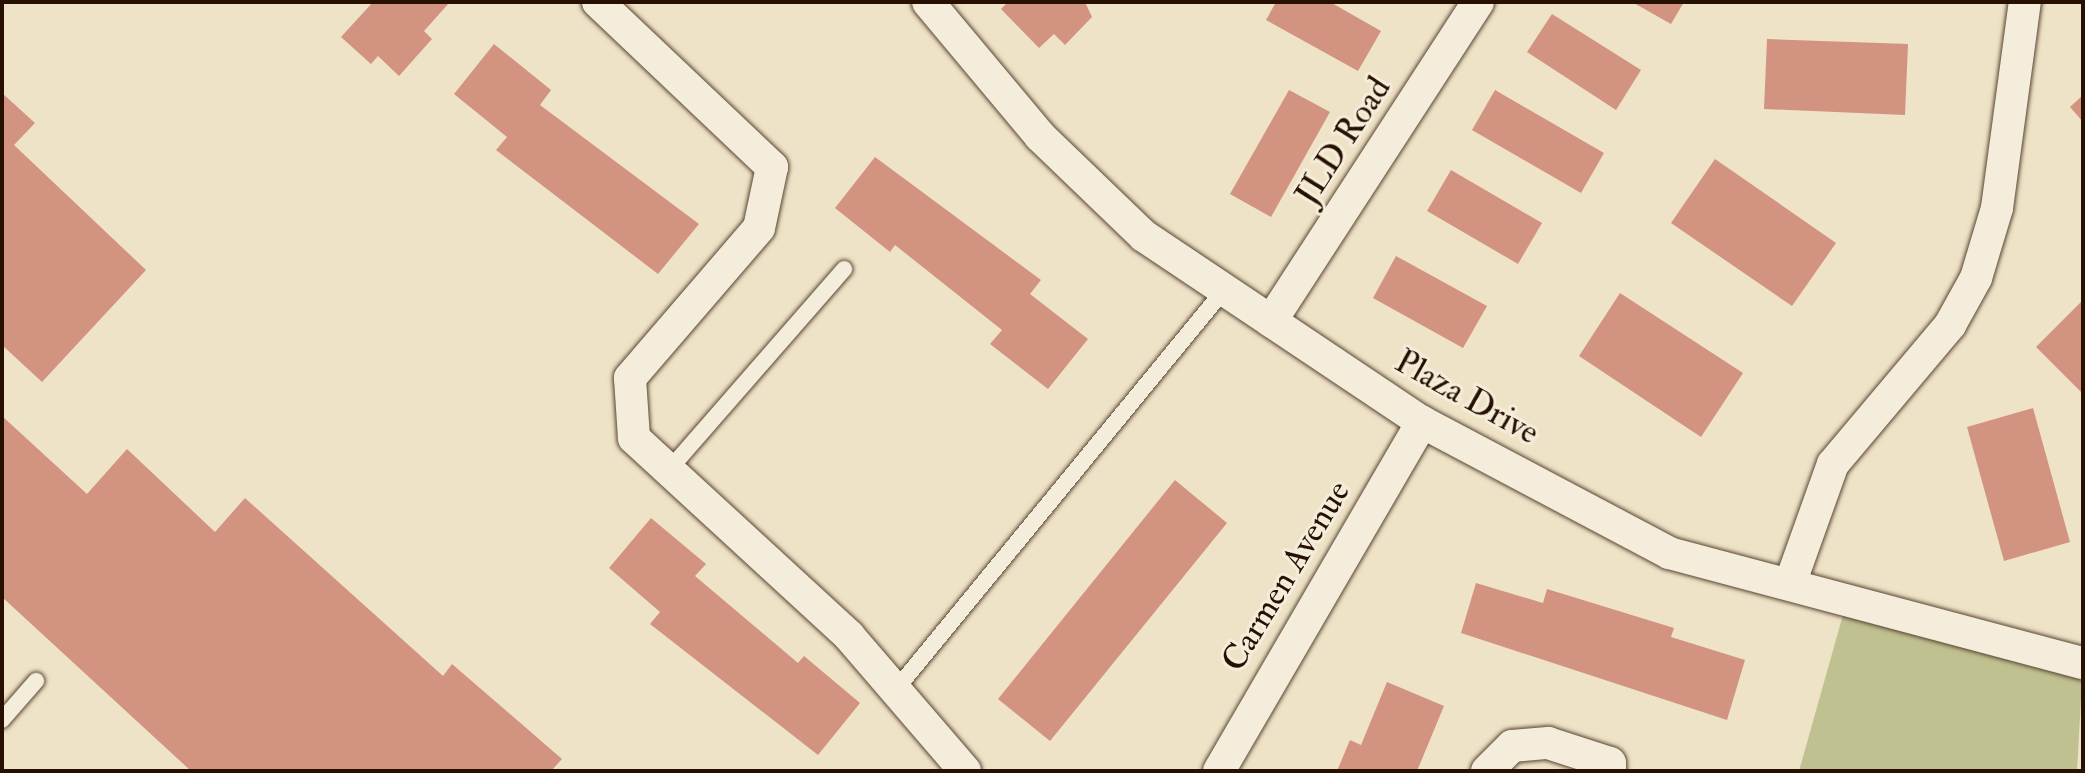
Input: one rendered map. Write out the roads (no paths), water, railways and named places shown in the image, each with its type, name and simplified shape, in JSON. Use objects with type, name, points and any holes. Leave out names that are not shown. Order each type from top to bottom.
[{"type":"street","points":[[598,2],[772,167],[759,228],[630,378],[634,438],[898,687],[927,735],[965,771]]},
{"type":"street","name":"Plaza Drive","points":[[928,2],[1049,145],[1144,236],[1422,422],[1669,553],[1791,581],[2083,663]]},
{"type":"street","name":"JLD Road","points":[[1271,321],[1478,2]]},
{"type":"street","points":[[1791,581],[1833,464],[1950,325],[1976,278],[1997,208],[2025,2]]},
{"type":"street","name":"Carmen Avenue","points":[[1219,771],[1422,422]]},
{"type":"street","points":[[1487,771],[1512,746],[1548,743],[1610,763],[1610,771]]},
{"type":"lane","points":[[668,471],[844,269]]},
{"type":"lane","points":[[898,687],[1224,290]]},
{"type":"lane","points":[[2,720],[36,681]]}]
